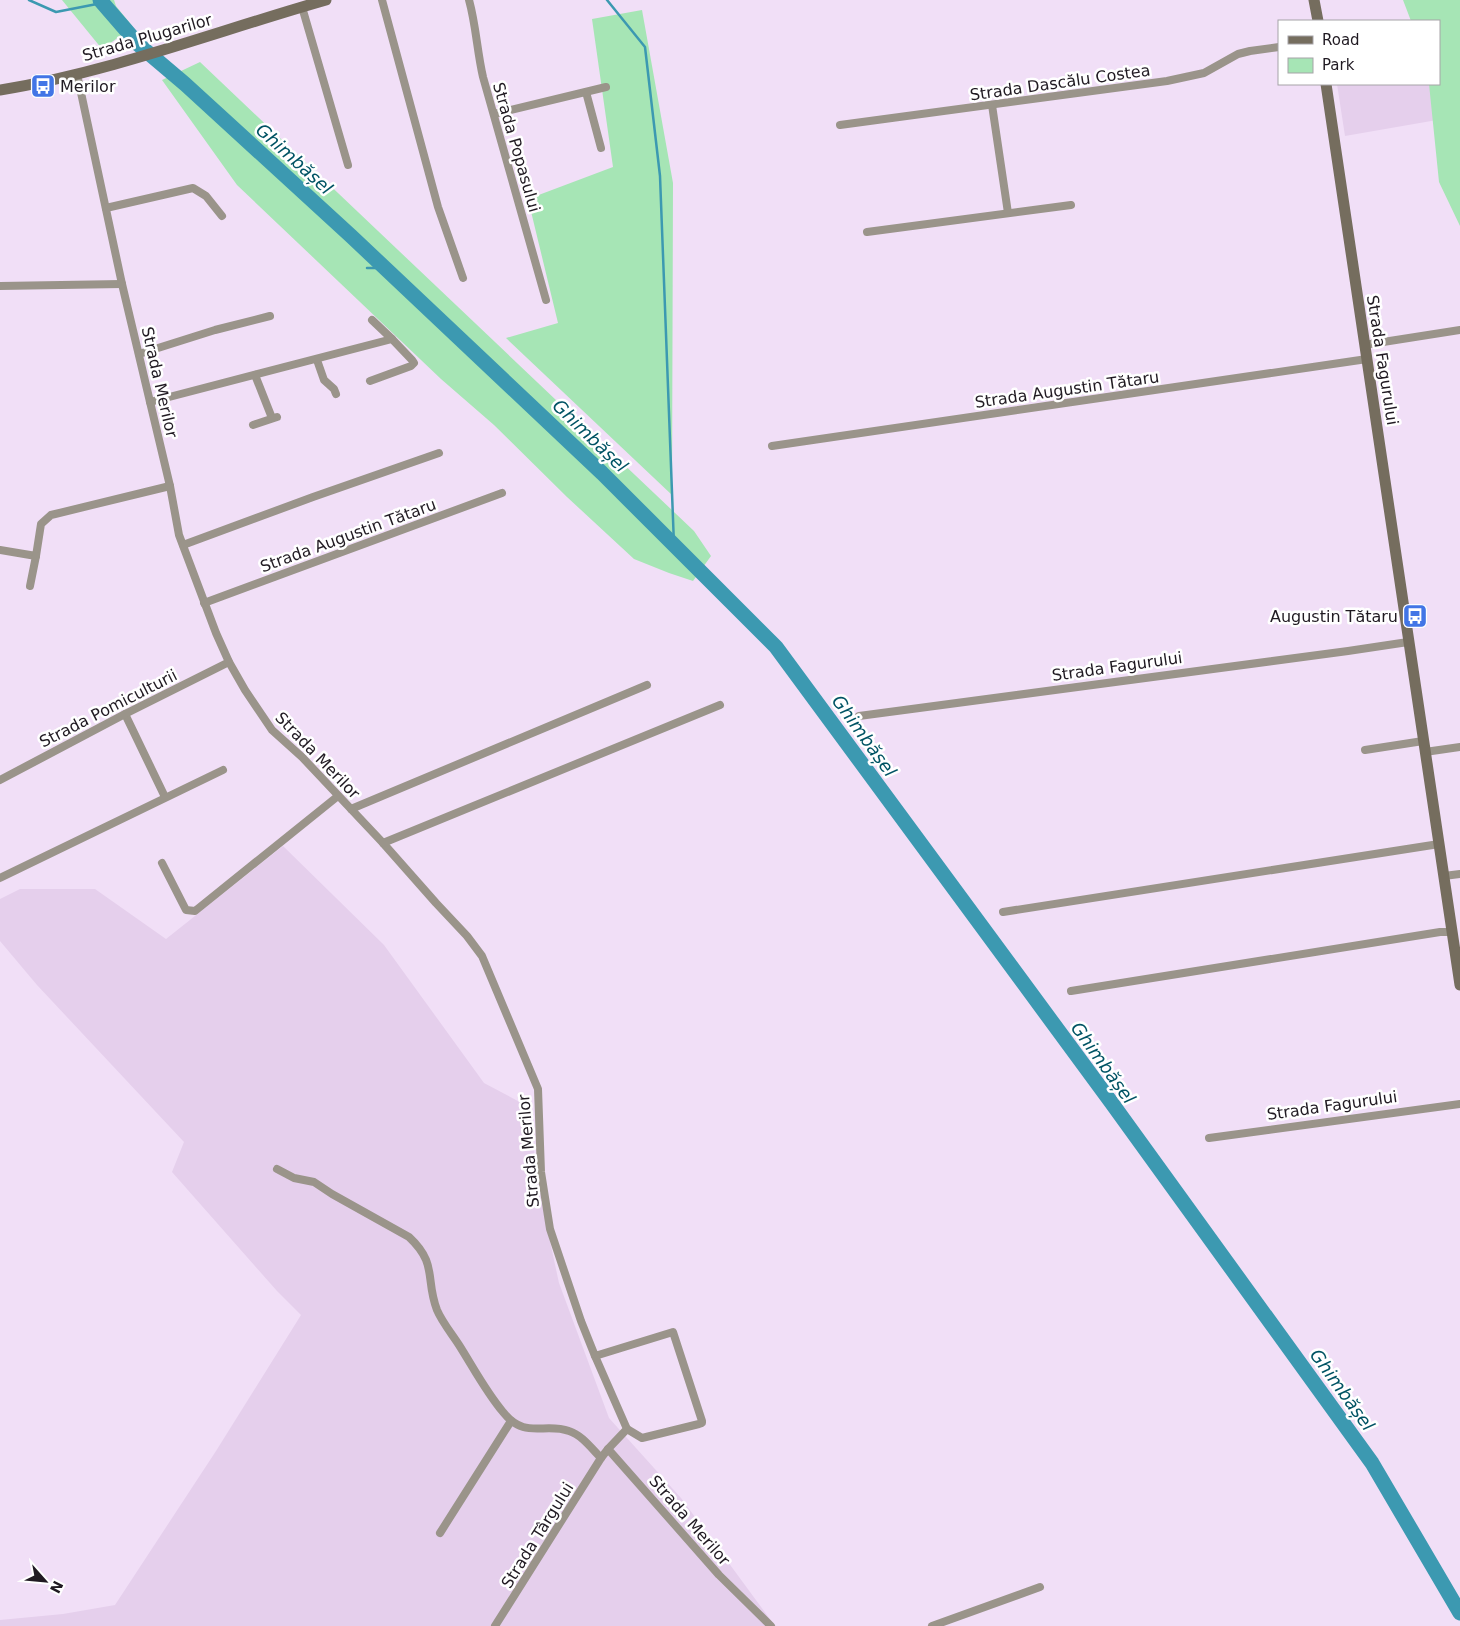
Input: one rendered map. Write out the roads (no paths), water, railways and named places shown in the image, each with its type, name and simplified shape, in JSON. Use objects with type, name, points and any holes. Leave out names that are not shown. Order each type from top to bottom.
[{"type":"street","name":"Strada Plugarilor","points":[[0,90],[34,84],[122,62],[326,0]]},
{"type":"street","points":[[382,0],[438,207],[463,278]]},
{"type":"street","name":"Strada Popasului","points":[[470,0],[479,58],[546,300]]},
{"type":"street","points":[[1314,0],[1318,20]]},
{"type":"street","points":[[302,7],[348,165]]},
{"type":"street","name":"Strada Dascălu Costea","points":[[840,125],[1167,81],[1204,73],[1238,54],[1278,47]]},
{"type":"street","name":"Strada Merilor","points":[[76,74],[122,284],[170,486],[179,534],[204,603],[229,662],[256,708],[272,730],[302,757],[383,843],[478,949],[536,1081],[539,1096],[541,1172],[550,1229],[578,1313],[627,1429]]},
{"type":"street","name":"Strada Fagurului","points":[[1326,85],[1460,985]]},
{"type":"street","points":[[494,114],[606,87]]},
{"type":"street","points":[[586,92],[601,148]]},
{"type":"street","points":[[992,105],[1008,213]]},
{"type":"street","points":[[106,208],[193,188],[206,196],[222,216]]},
{"type":"street","points":[[867,232],[1071,205]]},
{"type":"street","points":[[0,286],[122,284]]},
{"type":"street","points":[[139,354],[215,330],[270,316]]},
{"type":"street","points":[[370,381],[411,366],[414,363],[372,320]]},
{"type":"street","points":[[1364,345],[1460,330]]},
{"type":"street","points":[[150,402],[392,339]]},
{"type":"street","name":"Strada Augustin Tătaru","points":[[772,446],[1367,359]]},
{"type":"street","points":[[317,360],[324,380],[334,389],[336,394]]},
{"type":"street","points":[[253,425],[274,418],[256,375]]},
{"type":"street","points":[[183,545],[312,497],[439,453]]},
{"type":"street","points":[[30,586],[41,524],[44,519],[51,515],[170,486]]},
{"type":"street","name":"Strada Augustin Tătaru","points":[[204,603],[502,493]]},
{"type":"street","points":[[0,550],[36,556]]},
{"type":"street","name":"Strada Fagurului","points":[[859,716],[1408,642]]},
{"type":"street","name":"Strada Pomiculturii","points":[[0,780],[229,662]]},
{"type":"street","points":[[351,809],[647,685]]},
{"type":"street","points":[[383,843],[720,705]]},
{"type":"street","points":[[125,714],[165,797]]},
{"type":"street","points":[[1365,750],[1424,746],[1460,747]]},
{"type":"street","points":[[0,878],[223,770]]},
{"type":"street","points":[[162,863],[186,910],[195,911],[338,796]]},
{"type":"street","points":[[1003,912],[1439,844]]},
{"type":"street","points":[[1444,876],[1460,874]]},
{"type":"street","points":[[1071,991],[1440,932],[1452,932]]},
{"type":"street","name":"Strada Fagurului","points":[[1209,1138],[1460,1104]]},
{"type":"street","points":[[277,1169],[294,1178],[320,1185],[332,1194],[409,1237],[426,1258],[437,1310],[495,1401],[511,1421],[527,1428],[569,1431],[579,1436],[600,1458]]},
{"type":"street","points":[[595,1356],[673,1332],[702,1421],[702,1423],[642,1438],[627,1429],[608,1449]]},
{"type":"street","points":[[440,1533],[511,1421]]},
{"type":"street","name":"Strada Merilor","points":[[608,1449],[719,1574],[771,1626]]},
{"type":"street","name":"Strada Târgului","points":[[495,1626],[600,1458],[608,1449]]},
{"type":"street","points":[[932,1626],[1040,1587]]},
{"type":"waterway","points":[[29,0],[56,12],[102,3]]},
{"type":"waterway","name":"Ghimbășel","points":[[100,0],[139,45],[185,84],[351,236],[602,473],[776,647],[1111,1102],[1372,1463],[1460,1613]]},
{"type":"waterway","points":[[607,0],[645,47],[660,176],[674,545]]},
{"type":"waterway","points":[[367,268],[385,268]]},
{"type":"place","name":"Merilor","points":[[43,86]]},
{"type":"place","name":"Augustin Tătaru","points":[[1415,616]]}]
